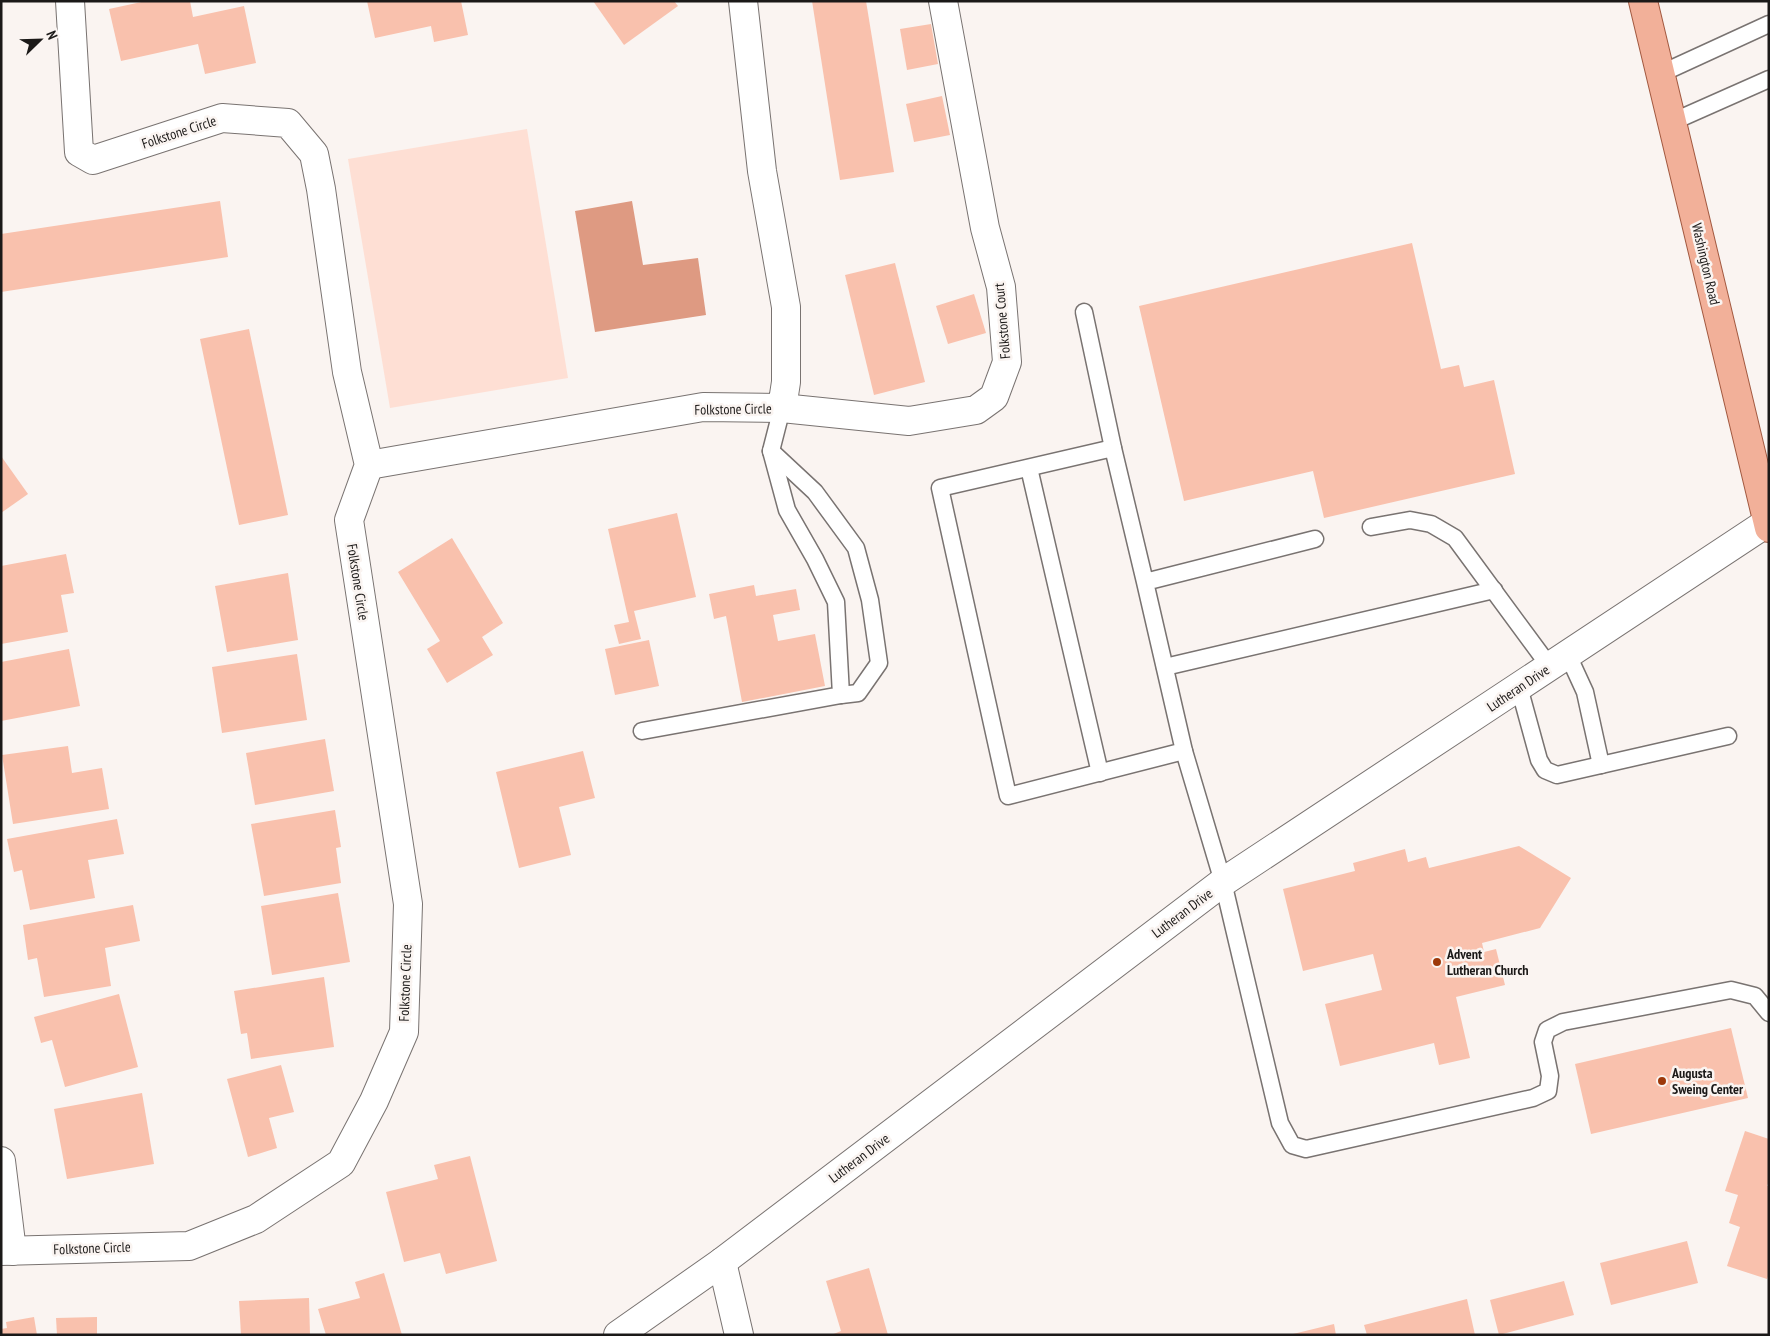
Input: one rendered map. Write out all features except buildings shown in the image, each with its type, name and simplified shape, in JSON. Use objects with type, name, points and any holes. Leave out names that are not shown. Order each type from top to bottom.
[{"type":"main road","name":"Washington Road","points":[[1643,1],[1768,525]]},
{"type":"street","name":"Folkstone Circle","points":[[7,1251],[189,1246],[256,1220],[341,1163],[374,1101],[404,1032],[408,904],[348,520],[369,466],[347,372],[321,189],[314,154],[288,123],[222,118],[92,160],[78,152],[70,1]]},
{"type":"street","name":"Folkstone Circle","points":[[369,466],[702,407],[782,408],[786,382],[786,307],[762,172],[743,1]]},
{"type":"street","name":"Folkstone Court","points":[[782,408],[909,421],[976,410],[994,397],[1007,362],[1001,287],[985,228],[943,1]]},
{"type":"street","name":"Lutheran Drive","points":[[618,1335],[722,1262],[1223,882],[1768,525]]},
{"type":"street","points":[[1,1161],[7,1251]]},
{"type":"street","points":[[722,1262],[739,1335]]},
{"type":"lane","points":[[1660,74],[1769,24]]},
{"type":"lane","points":[[1672,122],[1769,79]]},
{"type":"lane","points":[[1084,312],[1113,448],[1146,582],[1184,751],[1223,882],[1280,1123],[1292,1146],[1306,1149],[1533,1098],[1548,1090],[1550,1076],[1543,1042],[1547,1030],[1563,1022],[1731,990],[1755,996],[1769,1013]]},
{"type":"lane","points":[[782,408],[771,451],[787,510],[815,559],[836,602],[842,696]]},
{"type":"lane","points":[[1113,448],[940,488],[1008,796],[1184,751]]},
{"type":"lane","points":[[642,731],[858,693],[879,663],[870,600],[856,548],[815,492],[771,451]]},
{"type":"lane","points":[[1029,468],[1100,773]]},
{"type":"lane","points":[[1370,527],[1410,520],[1431,524],[1455,538],[1494,590],[1585,692],[1601,765]]},
{"type":"lane","points":[[1146,582],[1315,539]]},
{"type":"lane","points":[[1165,667],[1494,590]]},
{"type":"lane","points":[[1519,687],[1539,760],[1545,770],[1557,775],[1728,736]]},
{"type":"shaded area","points":[[527,129],[568,378],[390,408],[348,159]]},
{"type":"shaded area","points":[[632,201],[643,265],[698,258],[706,315],[595,332],[575,211]]},
{"type":"place","name":"Advent Lutheran Church","points":[[1437,962]]},
{"type":"place","name":"Augusta Sweing Center","points":[[1662,1081]]}]
